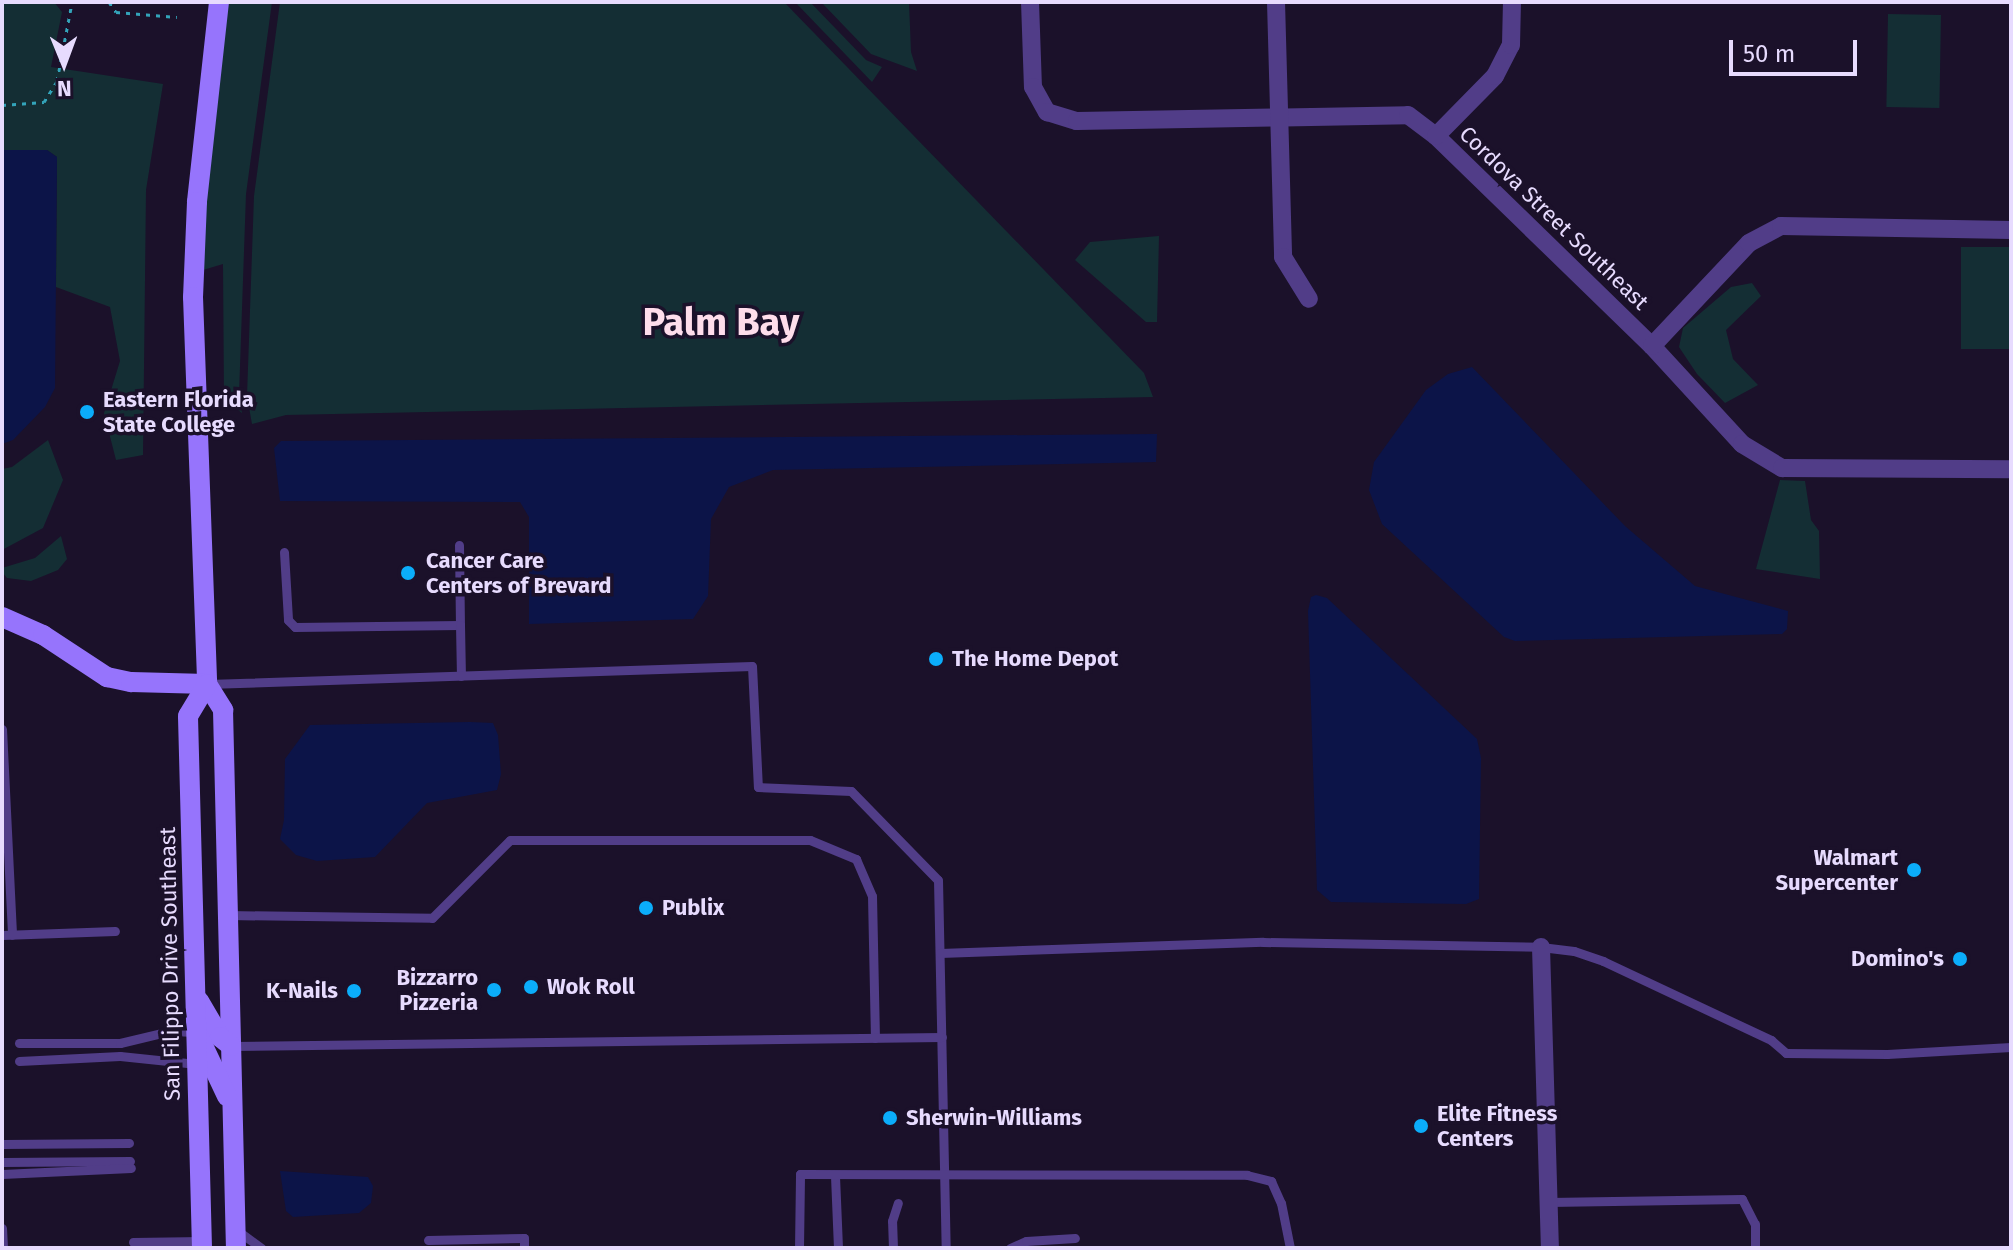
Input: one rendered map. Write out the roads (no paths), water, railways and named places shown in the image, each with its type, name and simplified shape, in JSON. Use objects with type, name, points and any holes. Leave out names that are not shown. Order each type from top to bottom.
[{"type":"street","points":[[219,2],[197,202],[193,297],[207,684],[223,710],[236,1239]]},
{"type":"street","name":"Cordova Street Southeast","points":[[1030,2],[1033,87],[1047,112],[1077,121],[1408,115],[1436,136],[1652,346],[1742,444],[1782,468],[2011,469]]},
{"type":"street","points":[[1276,2],[1283,257],[1309,299]]},
{"type":"street","points":[[1436,136],[1495,76],[1511,45],[1512,2]]},
{"type":"street","points":[[1652,346],[1749,243],[1781,226],[2011,230]]},
{"type":"street","points":[[2,617],[43,635],[87,667],[107,677],[131,682],[207,684]]},
{"type":"street","name":"San Filippo Drive Southeast","points":[[202,1244],[188,716],[207,684]]},
{"type":"street","points":[[1541,947],[1550,1248]]},
{"type":"street","points":[[195,994],[211,1025],[231,1046]]},
{"type":"street","points":[[196,1032],[218,1072],[233,1111]]},
{"type":"lane","points":[[459,545],[461,676]]},
{"type":"lane","points":[[284,552],[288,620],[295,627],[460,625]]},
{"type":"lane","points":[[207,684],[752,666],[758,787],[851,791],[938,880],[946,1248]]},
{"type":"lane","points":[[2,729],[7,935],[115,931]]},
{"type":"lane","points":[[228,915],[432,918],[510,840],[810,840],[856,859],[872,896],[875,1038]]},
{"type":"lane","points":[[940,953],[1263,942],[1541,947],[1574,951],[1603,961],[1771,1040],[1786,1053],[1887,1054],[2011,1047]]},
{"type":"lane","points":[[19,1043],[120,1043],[170,1031],[196,1032]]},
{"type":"lane","points":[[231,1046],[942,1037]]},
{"type":"lane","points":[[19,1061],[120,1056],[197,1064]]},
{"type":"lane","points":[[2,1144],[129,1143]]},
{"type":"lane","points":[[2,1162],[131,1164],[2,1174]]},
{"type":"lane","points":[[799,1248],[800,1174],[945,1177],[1247,1175],[1271,1181],[1281,1203],[1290,1248]]},
{"type":"lane","points":[[835,1176],[838,1248]]},
{"type":"lane","points":[[1549,1202],[1742,1199],[1755,1224],[1755,1248]]},
{"type":"lane","points":[[893,1248],[892,1221],[898,1203]]},
{"type":"lane","points":[[2,1228],[3,1248]]},
{"type":"lane","points":[[1010,1248],[1026,1241],[1075,1238]]},
{"type":"lane","points":[[236,1239],[261,1248]]},
{"type":"lane","points":[[428,1240],[524,1243]]},
{"type":"lane","points":[[133,1242],[202,1244]]},
{"type":"place","name":"Eastern Florida State College","points":[[87,412]]},
{"type":"place","name":"Cancer Care Centers of Brevard","points":[[408,573]]},
{"type":"place","name":"The Home Depot","points":[[936,659]]},
{"type":"place","name":"Walmart Supercenter","points":[[1914,870]]},
{"type":"place","name":"Publix","points":[[646,908]]},
{"type":"place","name":"Domino's","points":[[1960,959]]},
{"type":"place","name":"Wok Roll","points":[[531,987]]},
{"type":"place","name":"Bizzarro Pizzeria","points":[[494,990]]},
{"type":"place","name":"K-Nails","points":[[354,991]]},
{"type":"place","name":"Sherwin-Williams","points":[[890,1118]]},
{"type":"place","name":"Elite Fitness Centers","points":[[1421,1126]]},
{"type":"district","name":"Palm Bay","points":[[721,323]]}]
